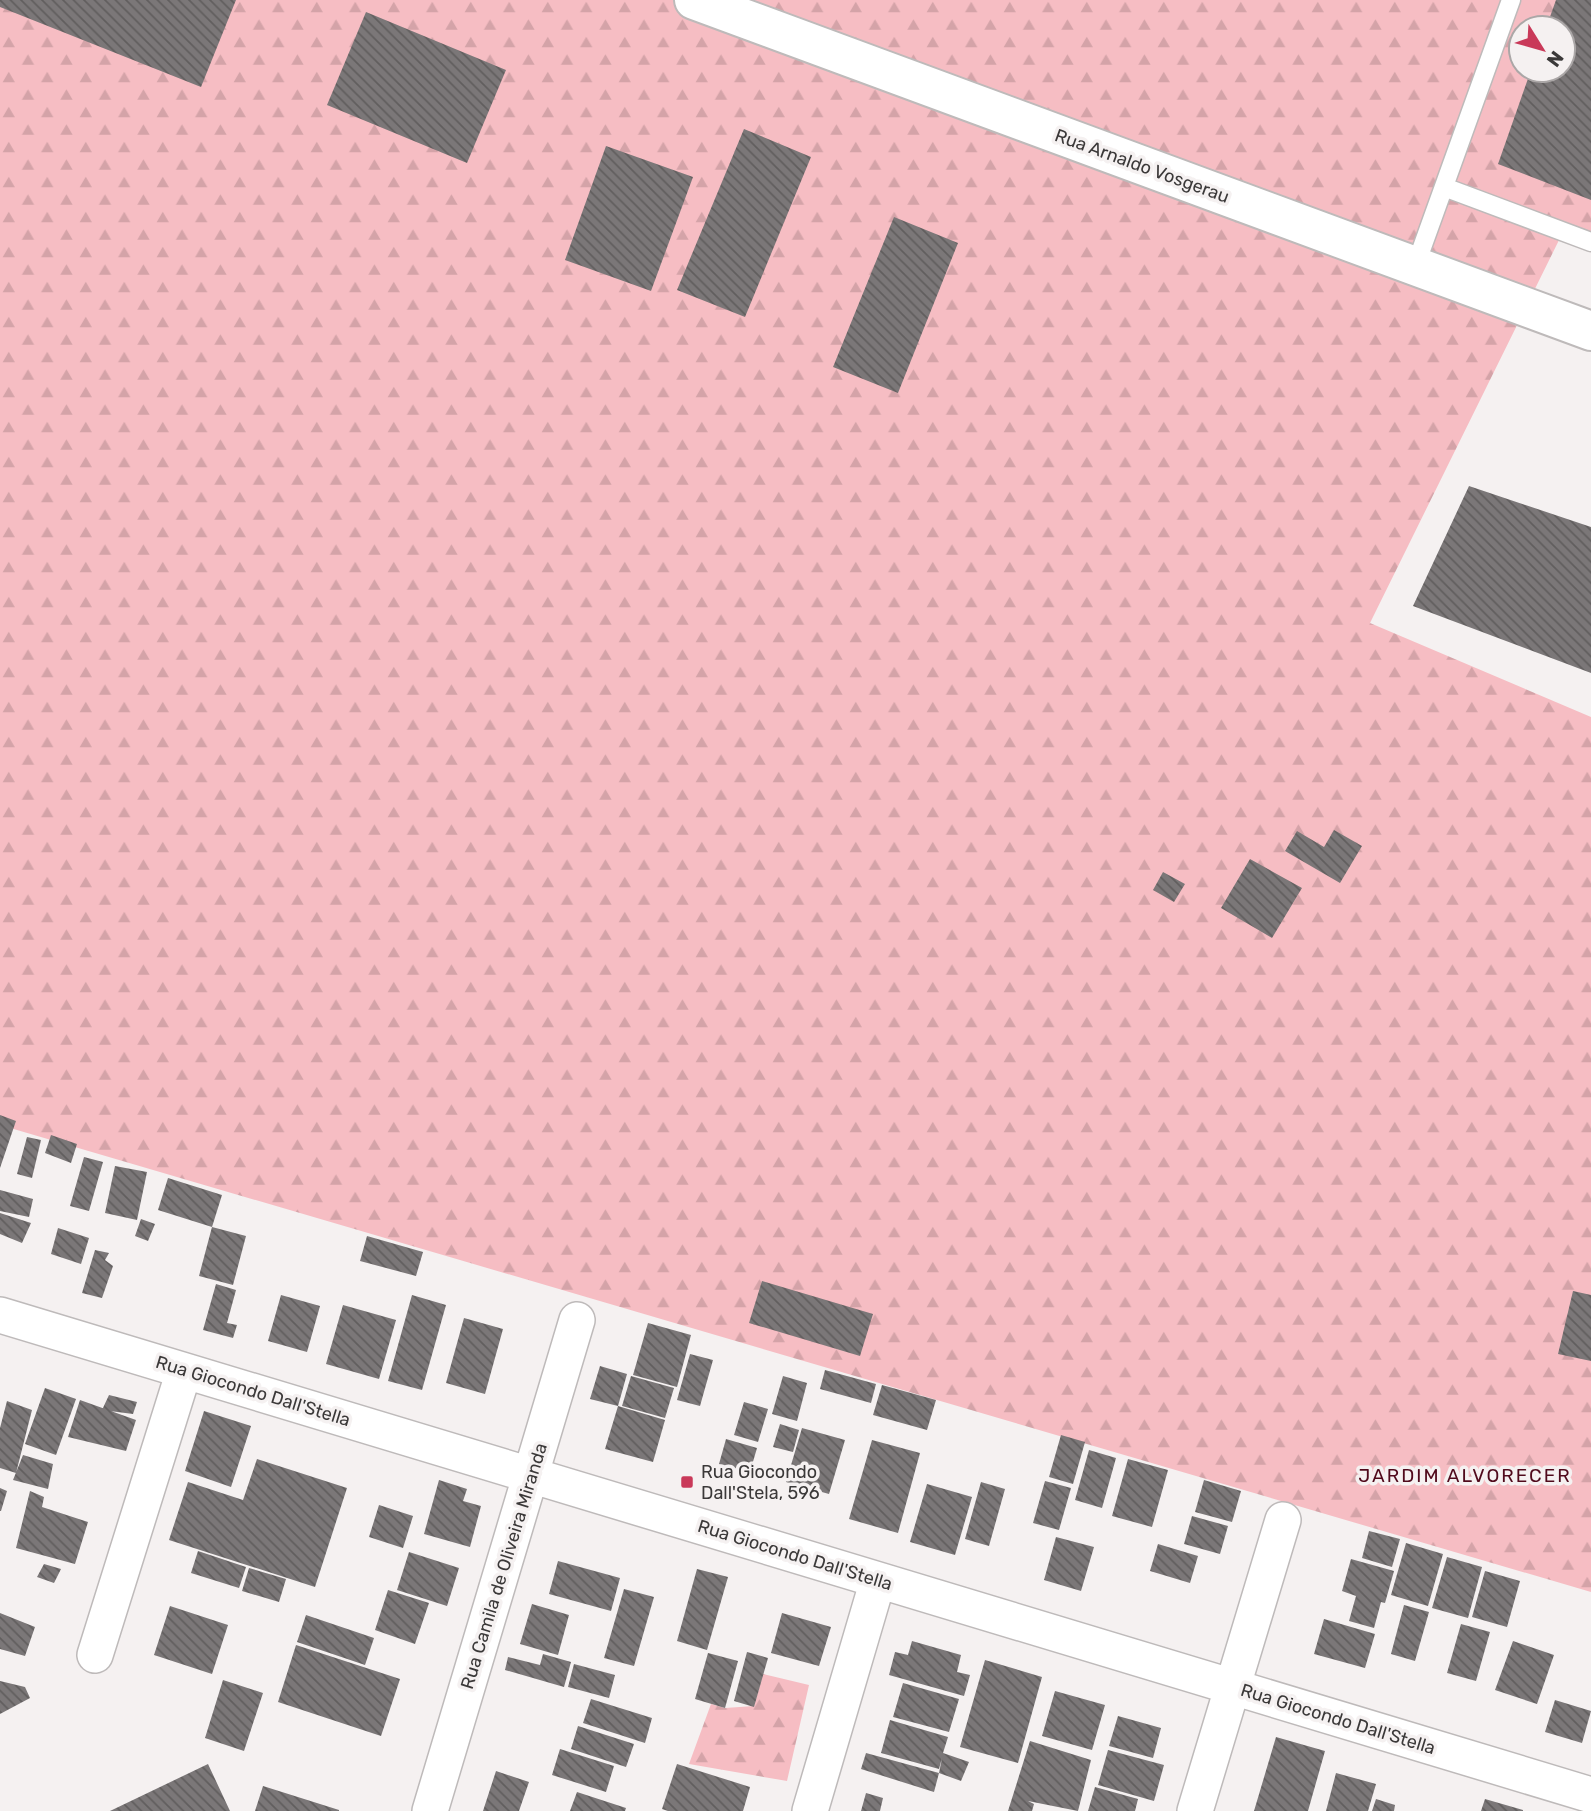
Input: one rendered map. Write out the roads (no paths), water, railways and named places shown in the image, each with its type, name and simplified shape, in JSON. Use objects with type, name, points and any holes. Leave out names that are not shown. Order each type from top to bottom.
[{"type":"street","name":"Rua Arnaldo Vosgerau","points":[[694,0],[1591,331]]},
{"type":"street","name":"Rua Giocondo Dall'Stella","points":[[0,1315],[1233,1687],[1584,1799]]},
{"type":"street","name":"Rua Camila de Oliveira Miranda","points":[[430,1811],[577,1320]]},
{"type":"street","points":[[95,1655],[184,1371]]},
{"type":"street","points":[[1195,1811],[1283,1520]]},
{"type":"street","points":[[810,1811],[878,1580]]},
{"type":"lane","points":[[1415,267],[1511,0]]},
{"type":"lane","points":[[1444,187],[1591,242]]},
{"type":"place","name":"Rua Giocondo Dall'Stela, 596","points":[[687,1482]]},
{"type":"district","name":"JARDIM ALVORECER","points":[[1465,1475]]}]
